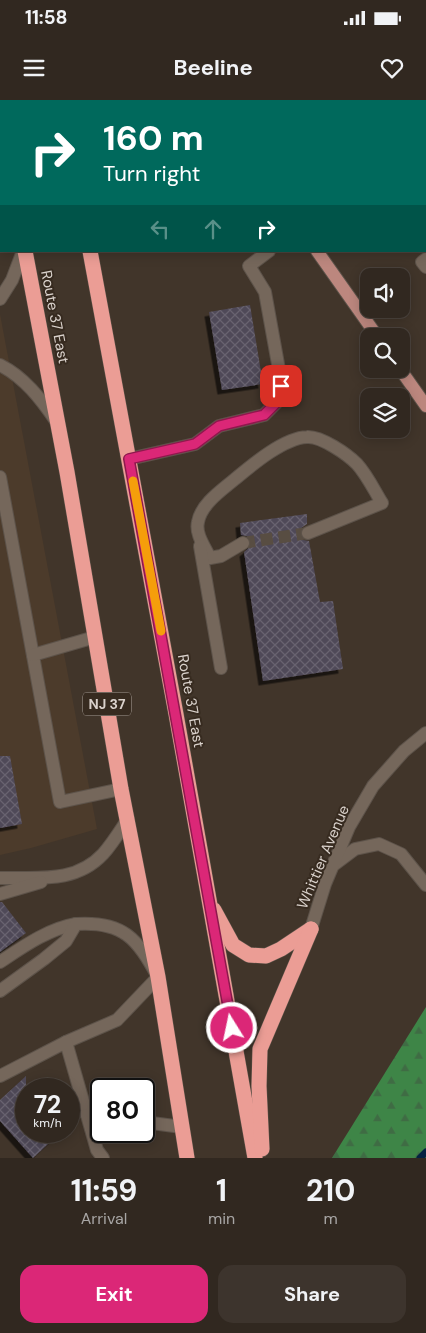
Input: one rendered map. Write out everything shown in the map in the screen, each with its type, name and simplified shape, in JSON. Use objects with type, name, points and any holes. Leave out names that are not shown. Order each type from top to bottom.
[{"type":"highway","name":"Route 37 East","points":[[24,252],[58,423],[122,789],[158,977],[188,1158]]},
{"type":"highway","name":"Route 37 East","points":[[90,252],[178,723],[255,1158]]},
{"type":"highway","points":[[208,899],[233,945],[249,955],[266,956],[281,949],[311,929]]},
{"type":"highway","points":[[262,1158],[259,1086],[260,1049],[311,929]]},
{"type":"main road","points":[[317,252],[371,328]]},
{"type":"main road","points":[[409,378],[422,392],[426,406]]},
{"type":"street","points":[[0,299],[12,280],[24,252]]},
{"type":"street","points":[[129,459],[195,444],[219,426],[264,415],[282,397],[280,375],[264,292],[249,266],[268,252]]},
{"type":"street","points":[[426,259],[422,262],[426,267]]},
{"type":"street","points":[[0,366],[10,370],[40,397],[58,423]]},
{"type":"street","points":[[221,668],[198,531],[198,521],[208,503],[284,443],[308,436],[335,446],[357,464],[382,503],[308,533]]},
{"type":"street","points":[[0,477],[60,802],[122,789]]},
{"type":"street","points":[[198,531],[210,558],[221,556],[243,543]]},
{"type":"street","points":[[33,655],[95,637]]},
{"type":"street","name":"Whittier Avenue","points":[[311,929],[333,866],[350,826],[373,786],[404,751],[426,733]]},
{"type":"street","points":[[0,894],[87,868],[103,854],[128,819]]},
{"type":"street","points":[[333,866],[355,849],[379,844],[401,854],[426,884]]},
{"type":"street","points":[[0,878],[51,879]]},
{"type":"street","points":[[0,962],[40,936],[59,927],[94,923],[127,933],[145,953],[158,977],[117,1020],[66,1042],[0,1076]]},
{"type":"street","points":[[0,991],[66,941],[76,924]]},
{"type":"street","points":[[66,1042],[97,1150],[102,1158]]},
{"type":"street","points":[[155,1123],[182,1127]]},
{"type":"shaded area","points":[[0,314],[97,829],[0,855]]},
{"type":"green space","points":[[426,1007],[426,1158],[332,1158]]},
{"type":"building","points":[[250,305],[263,384],[222,390],[209,312]]},
{"type":"building","points":[[307,514],[307,524],[301,528],[300,536],[303,540],[309,541],[320,602],[333,601],[343,669],[263,681],[244,552],[250,547],[251,542],[247,536],[241,535],[240,523]]},
{"type":"building","points":[[0,756],[10,756],[22,824],[0,828]]},
{"type":"building","points":[[0,902],[2,902],[26,933],[0,952]]},
{"type":"building","points":[[15,1086],[15,1138],[0,1121],[0,1100]]},
{"type":"building","points":[[20,1143],[49,1143],[33,1158]]},
{"type":"waterway","points":[[420,1158],[426,1152]]},
{"type":"tunnel","points":[[243,543],[308,533]]},
{"type":"slow traffic","points":[[133,481],[161,631]]},
{"type":"route","points":[[232,1028],[129,459],[195,444],[219,426],[264,415],[282,397],[281,386]]}]
